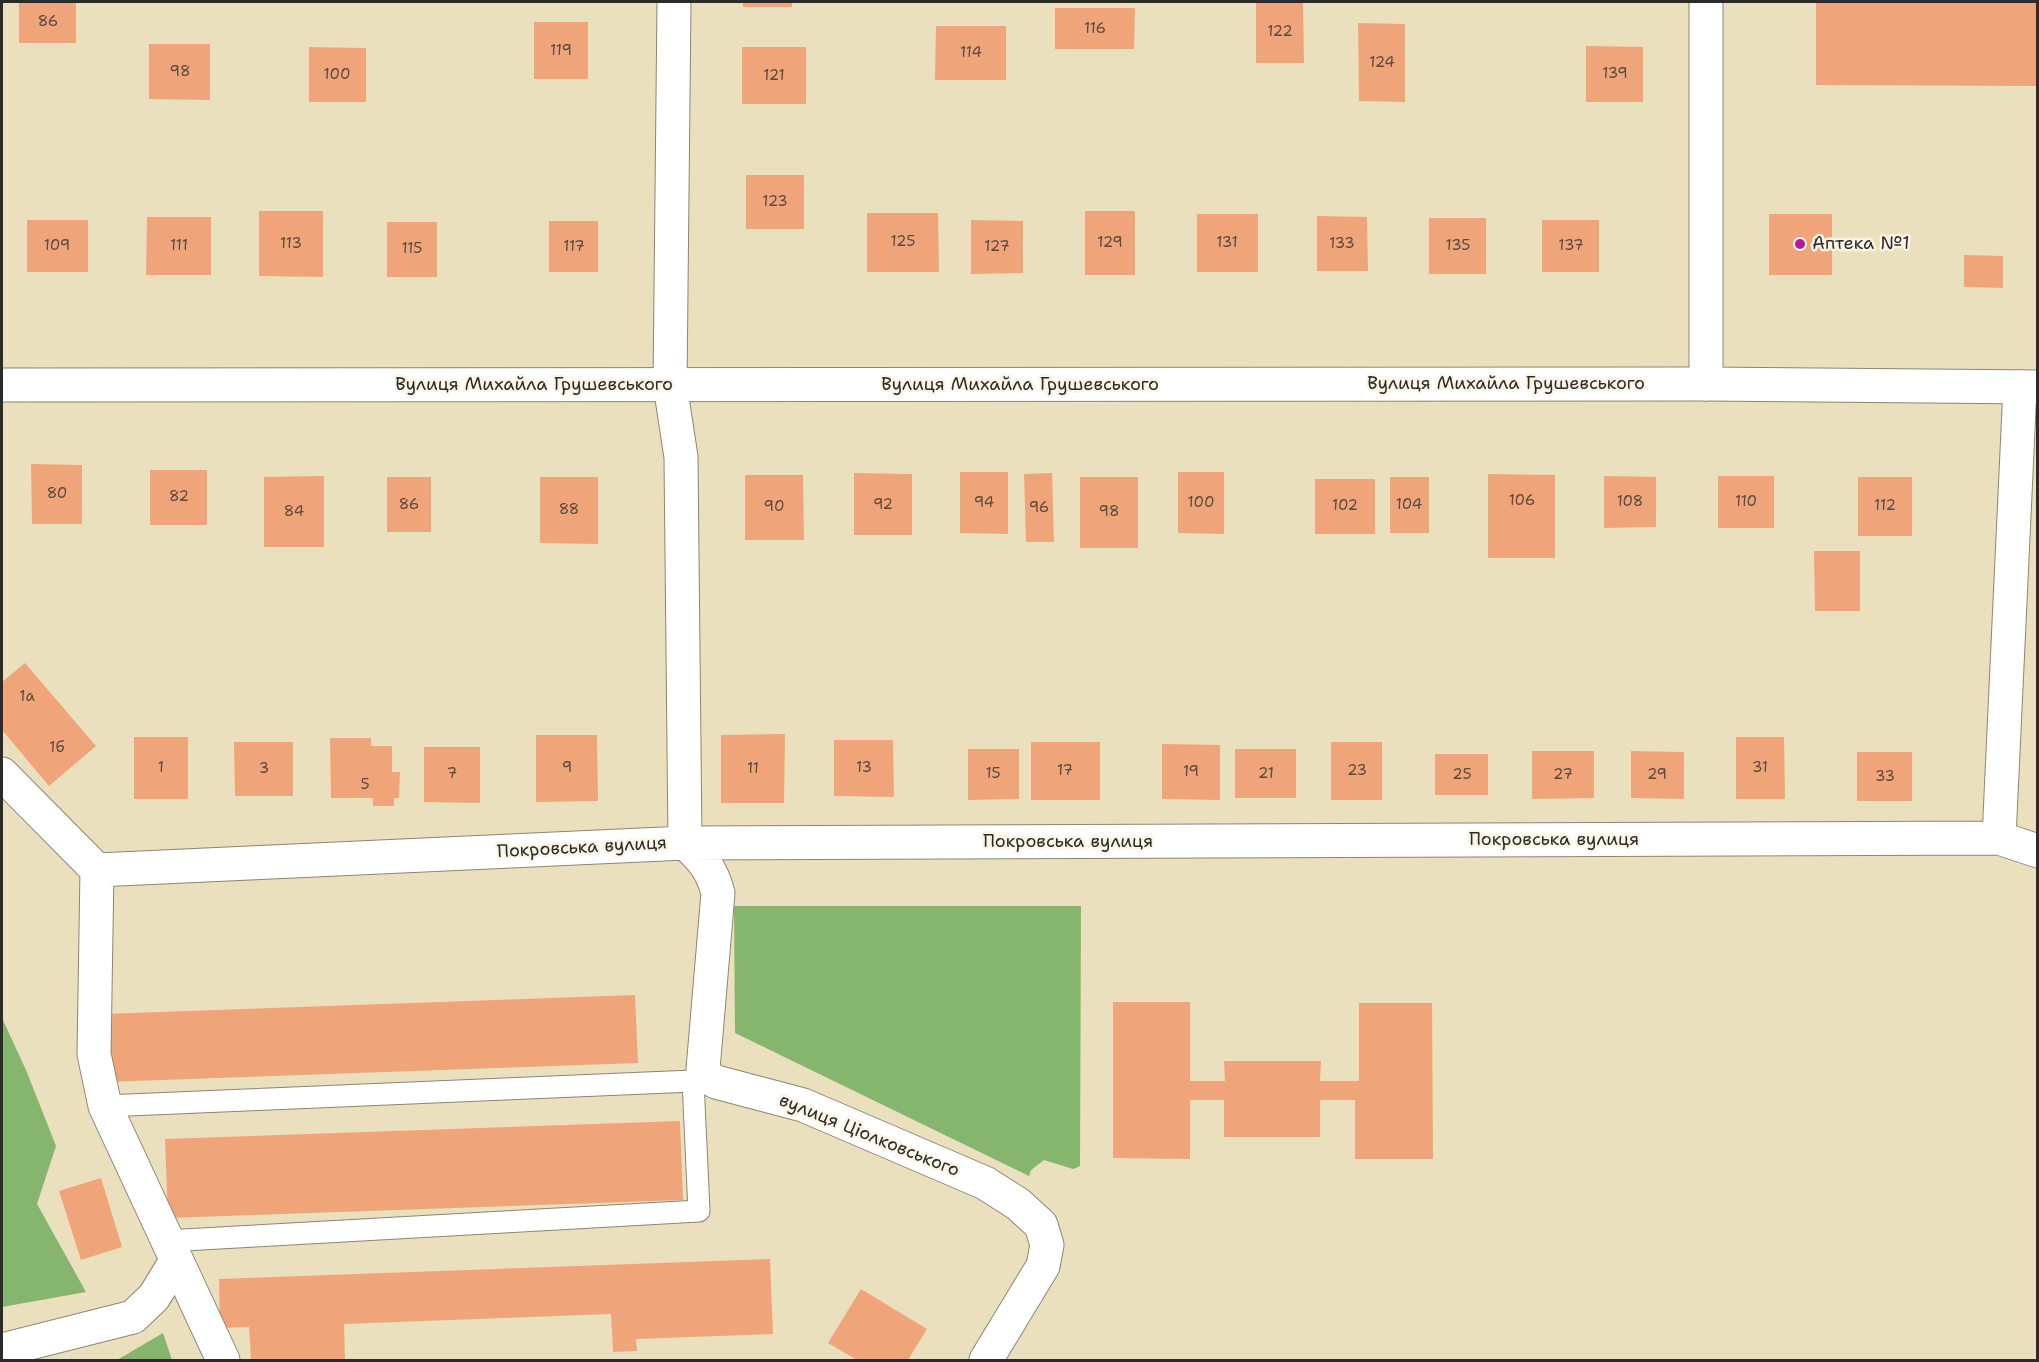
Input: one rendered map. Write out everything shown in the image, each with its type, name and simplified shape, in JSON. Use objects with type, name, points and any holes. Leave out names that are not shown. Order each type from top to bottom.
[{"type":"street","points":[[674,2],[670,385],[681,457],[685,843],[705,860],[713,874],[718,893],[703,1069],[699,1079]]},
{"type":"street","points":[[1706,2],[1706,384]]},
{"type":"street","name":"Вулиця Михайла Грушевського","points":[[2,385],[1706,384],[2029,387]]},
{"type":"street","points":[[1999,838],[2029,387]]},
{"type":"street","points":[[2,774],[97,870],[94,1054],[105,1106],[223,1360]]},
{"type":"street","name":"Покровська вулиця","points":[[97,870],[685,843],[1999,838],[2037,851]]},
{"type":"street","name":"вулиця Ціолковського","points":[[699,1079],[802,1106],[985,1183],[1018,1204],[1041,1225],[1047,1245],[1042,1266],[986,1360]]},
{"type":"street","points":[[2,1350],[133,1317],[154,1297],[171,1251]]},
{"type":"lane","points":[[105,1106],[699,1079],[699,1211],[171,1251]]},
{"type":"green space","points":[[734,906],[1081,906],[1080,1166],[1073,1169],[1044,1160],[1031,1170],[1029,1176],[735,1033]]},
{"type":"green space","points":[[2,1018],[26,1070],[56,1146],[37,1204],[86,1292],[2,1307]]},
{"type":"green space","points":[[163,1333],[172,1360],[117,1360]]},
{"type":"building","points":[[19,2],[76,2],[76,43],[19,43]]},
{"type":"building","points":[[743,2],[792,2],[792,7],[743,7]]},
{"type":"building","points":[[1256,2],[1303,2],[1304,63],[1256,63]]},
{"type":"building","points":[[1816,2],[2037,2],[2037,86],[1816,85]]},
{"type":"building","points":[[1055,8],[1135,8],[1134,49],[1055,49]]},
{"type":"building","points":[[534,22],[588,22],[588,79],[534,79]]},
{"type":"building","points":[[1358,23],[1405,24],[1405,102],[1359,101]]},
{"type":"building","points":[[936,26],[1006,26],[1006,80],[935,80]]},
{"type":"building","points":[[149,44],[210,44],[210,100],[149,99]]},
{"type":"building","points":[[1586,46],[1643,47],[1643,102],[1586,102]]},
{"type":"building","points":[[309,47],[366,48],[366,102],[309,102]]},
{"type":"building","points":[[742,47],[806,47],[806,104],[742,104]]},
{"type":"building","points":[[746,175],[804,175],[804,229],[746,229]]},
{"type":"building","points":[[259,211],[323,211],[323,277],[259,276]]},
{"type":"building","points":[[1085,211],[1135,211],[1135,275],[1085,275]]},
{"type":"building","points":[[867,213],[938,213],[939,272],[867,272]]},
{"type":"building","points":[[1197,214],[1258,214],[1258,272],[1197,272]]},
{"type":"building","name":"Аптека №1","points":[[1769,214],[1832,214],[1832,275],[1769,275]]},
{"type":"building","points":[[1317,216],[1367,217],[1368,271],[1317,271]]},
{"type":"building","points":[[147,217],[211,217],[211,275],[146,275]]},
{"type":"building","points":[[1429,218],[1486,218],[1486,274],[1429,274]]},
{"type":"building","points":[[27,220],[88,220],[88,272],[27,272]]},
{"type":"building","points":[[971,220],[1023,221],[1023,273],[971,274]]},
{"type":"building","points":[[1542,220],[1599,220],[1599,272],[1542,272]]},
{"type":"building","points":[[549,221],[598,221],[598,272],[549,272]]},
{"type":"building","points":[[387,222],[437,222],[437,277],[387,277]]},
{"type":"building","points":[[1964,255],[2003,256],[2003,288],[1964,287]]},
{"type":"building","points":[[31,464],[82,465],[82,524],[32,524]]},
{"type":"building","points":[[150,470],[207,470],[207,525],[150,525]]},
{"type":"building","points":[[960,472],[1008,472],[1008,534],[960,533]]},
{"type":"building","points":[[1178,472],[1224,472],[1224,534],[1178,533]]},
{"type":"building","points":[[854,473],[912,474],[912,535],[854,535]]},
{"type":"building","points":[[1052,473],[1054,542],[1026,542],[1024,474]]},
{"type":"building","points":[[1488,474],[1555,475],[1555,558],[1488,558]]},
{"type":"building","points":[[745,475],[803,475],[804,540],[745,540]]},
{"type":"building","points":[[324,476],[324,547],[264,547],[264,477]]},
{"type":"building","points":[[1604,476],[1656,477],[1656,527],[1604,528]]},
{"type":"building","points":[[1718,476],[1774,476],[1774,528],[1718,528]]},
{"type":"building","points":[[387,477],[431,477],[431,532],[387,532]]},
{"type":"building","points":[[540,477],[598,477],[598,544],[540,543]]},
{"type":"building","points":[[1080,477],[1138,477],[1138,548],[1080,548]]},
{"type":"building","points":[[1390,477],[1429,477],[1429,533],[1390,533]]},
{"type":"building","points":[[1858,477],[1912,477],[1912,536],[1858,536]]},
{"type":"building","points":[[1315,479],[1375,479],[1375,534],[1315,534]]},
{"type":"building","points":[[1814,551],[1860,551],[1860,611],[1815,611]]},
{"type":"building","points":[[25,663],[96,746],[49,786],[2,730],[2,682]]},
{"type":"building","points":[[785,734],[784,803],[721,803],[721,735]]},
{"type":"building","points":[[536,735],[597,735],[598,801],[536,802]]},
{"type":"building","points":[[134,737],[188,737],[188,799],[134,799]]},
{"type":"building","points":[[1736,737],[1784,737],[1785,799],[1736,799]]},
{"type":"building","points":[[330,738],[371,738],[371,746],[392,746],[392,772],[400,772],[399,798],[394,798],[394,806],[373,806],[373,798],[331,798]]},
{"type":"building","points":[[834,740],[893,740],[894,797],[834,796]]},
{"type":"building","points":[[234,742],[293,742],[293,796],[235,796]]},
{"type":"building","points":[[1031,742],[1100,742],[1100,800],[1031,800]]},
{"type":"building","points":[[1331,742],[1382,742],[1382,800],[1331,800]]},
{"type":"building","points":[[1162,744],[1220,745],[1220,800],[1162,799]]},
{"type":"building","points":[[424,747],[480,747],[480,803],[424,802]]},
{"type":"building","points":[[968,749],[1019,749],[1019,799],[968,800]]},
{"type":"building","points":[[1235,749],[1296,749],[1296,798],[1235,798]]},
{"type":"building","points":[[1532,751],[1594,751],[1594,798],[1532,799]]},
{"type":"building","points":[[1631,751],[1684,752],[1684,799],[1631,798]]},
{"type":"building","points":[[1857,752],[1912,752],[1912,801],[1857,801]]},
{"type":"building","points":[[1435,754],[1488,754],[1488,795],[1435,795]]},
{"type":"building","points":[[635,995],[638,1063],[106,1082],[104,1014]]},
{"type":"building","points":[[1113,1002],[1190,1002],[1190,1081],[1225,1081],[1224,1061],[1321,1061],[1320,1081],[1359,1081],[1359,1003],[1432,1003],[1433,1159],[1355,1159],[1355,1100],[1320,1100],[1320,1137],[1224,1137],[1224,1100],[1190,1100],[1190,1159],[1113,1158]]},
{"type":"building","points":[[680,1121],[683,1200],[168,1218],[165,1139]]},
{"type":"building","points":[[101,1178],[122,1247],[81,1260],[59,1191]]},
{"type":"building","points":[[770,1259],[773,1334],[636,1339],[637,1351],[613,1352],[611,1314],[344,1324],[345,1360],[251,1360],[249,1327],[220,1328],[219,1279]]},
{"type":"building","points":[[861,1289],[927,1329],[908,1360],[857,1360],[828,1343]]},
{"type":"place","name":"Аптека №1","points":[[1800,244]]}]
